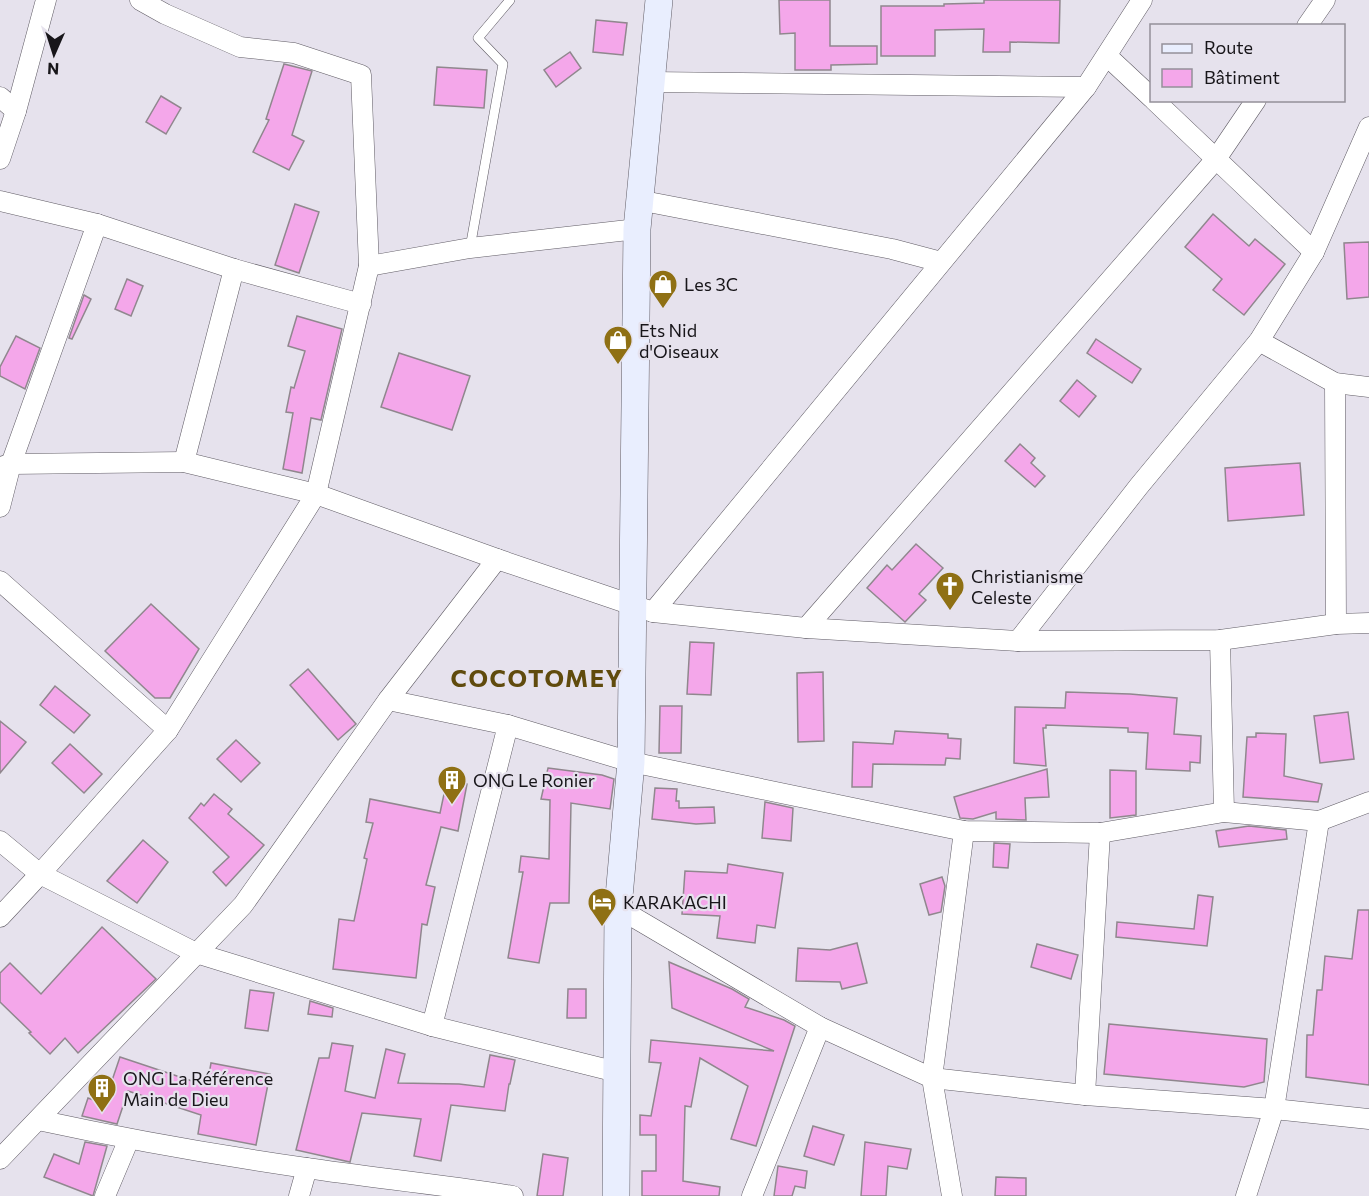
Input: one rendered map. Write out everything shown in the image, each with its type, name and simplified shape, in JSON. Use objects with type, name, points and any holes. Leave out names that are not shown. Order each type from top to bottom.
[{"type":"main road","points":[[616,1196],[618,908],[643,608],[638,200],[659,0]]},
{"type":"street","points":[[0,159],[16,111],[46,0]]},
{"type":"street","points":[[0,917],[168,730],[316,494],[369,266],[362,75],[294,53],[240,47],[168,7],[140,0]]},
{"type":"street","points":[[643,608],[941,262],[1086,87],[1142,0]]},
{"type":"street","points":[[1308,24],[1325,0]]},
{"type":"street","points":[[1107,56],[1150,96]]},
{"type":"street","points":[[650,82],[1086,87]]},
{"type":"street","points":[[0,97],[16,111]]},
{"type":"street","points":[[1156,102],[1314,252]]},
{"type":"street","points":[[807,628],[1216,159],[1255,102]]},
{"type":"street","points":[[1018,641],[1139,486],[1259,341],[1314,252],[1369,126]]},
{"type":"street","points":[[638,200],[892,249],[941,262]]},
{"type":"street","points":[[0,201],[97,224],[234,269],[361,304]]},
{"type":"street","points":[[0,507],[6,465],[97,224]]},
{"type":"street","points":[[369,266],[470,248],[637,229]]},
{"type":"street","points":[[184,462],[234,269]]},
{"type":"street","points":[[1259,341],[1335,383],[1369,387]]},
{"type":"street","points":[[1335,383],[1336,624]]},
{"type":"street","points":[[6,465],[184,462],[316,494],[643,608],[807,628],[1018,641],[1220,640],[1336,624],[1369,623]]},
{"type":"street","points":[[0,1159],[243,905],[388,700],[497,559]]},
{"type":"street","points":[[0,581],[168,730]]},
{"type":"street","points":[[1220,640],[1224,812]]},
{"type":"street","points":[[388,700],[508,725],[631,762],[964,831],[1100,833],[1224,812],[1319,821],[1369,802]]},
{"type":"street","points":[[432,1026],[508,725]]},
{"type":"street","points":[[1246,1196],[1274,1109],[1319,821]]},
{"type":"street","points":[[952,1196],[932,1078],[964,831]]},
{"type":"street","points":[[1085,1095],[1100,833]]},
{"type":"street","points":[[0,841],[40,874],[196,953],[432,1026],[617,1072]]},
{"type":"street","points":[[618,908],[820,1027],[932,1078],[1085,1095],[1274,1109],[1369,1119]]},
{"type":"street","points":[[752,1196],[820,1027]]},
{"type":"street","points":[[38,1120],[129,1139],[429,1189],[513,1196]]},
{"type":"street","points":[[105,1196],[129,1139]]},
{"type":"street","points":[[299,1196],[306,1168]]},
{"type":"lane","points":[[470,248],[503,64],[478,38],[510,0]]},
{"type":"building","points":[[779,0],[830,0],[830,46],[877,46],[877,64],[831,65],[831,70],[795,70],[795,33],[780,34]]},
{"type":"building","points":[[984,0],[1060,0],[1059,43],[1010,42],[1010,52],[983,52],[984,29],[935,30],[935,56],[881,56],[881,6],[944,6],[944,4],[984,3]]},
{"type":"building","points":[[596,20],[627,23],[623,55],[593,52]]},
{"type":"building","points":[[570,52],[581,68],[556,87],[544,70]]},
{"type":"building","points":[[284,64],[312,71],[292,135],[304,141],[289,170],[253,152],[269,120],[266,119]]},
{"type":"building","points":[[437,67],[487,70],[484,108],[434,105]]},
{"type":"building","points":[[161,96],[181,108],[166,134],[146,122]]},
{"type":"building","points":[[295,204],[319,212],[299,273],[275,265]]},
{"type":"building","points":[[1213,214],[1249,246],[1255,239],[1285,264],[1244,315],[1213,290],[1222,279],[1185,247]]},
{"type":"building","points":[[1369,242],[1369,297],[1347,299],[1344,243]]},
{"type":"building","points":[[127,279],[143,286],[131,316],[115,309]]},
{"type":"building","points":[[84,295],[91,299],[72,339],[69,338]]},
{"type":"building","points":[[297,316],[342,329],[321,420],[311,418],[302,473],[283,469],[293,413],[286,412],[291,387],[294,388],[305,351],[288,346]]},
{"type":"building","points":[[16,336],[40,348],[25,389],[0,376],[0,367]]},
{"type":"building","points":[[1096,339],[1141,369],[1132,383],[1087,353]]},
{"type":"building","points":[[399,353],[470,376],[452,430],[381,407]]},
{"type":"building","points":[[1077,380],[1096,396],[1079,417],[1060,401]]},
{"type":"building","points":[[1020,444],[1035,458],[1031,463],[1045,476],[1035,487],[1005,461]]},
{"type":"building","points":[[1300,463],[1304,515],[1228,521],[1225,468]]},
{"type":"building","points":[[916,544],[943,568],[919,594],[926,600],[905,622],[867,588],[887,565],[892,570]]},
{"type":"building","points":[[151,604],[199,649],[170,698],[155,698],[105,651]]},
{"type":"building","points":[[690,642],[714,643],[711,695],[687,694]]},
{"type":"building","points":[[308,669],[356,724],[338,740],[290,685]]},
{"type":"building","points":[[823,672],[824,741],[798,742],[797,673]]},
{"type":"building","points":[[55,686],[90,715],[74,733],[40,705]]},
{"type":"building","points":[[1066,692],[1177,698],[1174,734],[1201,736],[1200,763],[1190,762],[1190,771],[1146,769],[1148,733],[1128,732],[1128,728],[1046,725],[1046,728],[1043,728],[1046,766],[1014,763],[1015,707],[1065,708]]},
{"type":"building","points":[[660,706],[682,706],[681,753],[659,753]]},
{"type":"building","points":[[1348,712],[1354,759],[1320,763],[1314,716]]},
{"type":"building","points":[[0,721],[26,742],[0,773]]},
{"type":"building","points":[[895,731],[948,734],[948,738],[961,739],[960,759],[946,758],[945,765],[873,764],[872,787],[852,787],[853,742],[893,744]]},
{"type":"building","points":[[1256,733],[1286,734],[1284,776],[1322,784],[1318,802],[1243,797],[1247,737],[1256,737]]},
{"type":"building","points":[[236,740],[260,763],[241,782],[217,759]]},
{"type":"building","points":[[70,744],[102,774],[84,793],[52,763]]},
{"type":"building","points":[[548,768],[602,775],[614,779],[610,809],[571,803],[569,903],[550,903],[539,963],[508,958],[523,872],[519,872],[521,856],[549,859],[550,800],[541,799]]},
{"type":"building","points":[[1047,769],[1049,797],[1025,798],[1026,820],[996,819],[996,812],[973,819],[960,818],[954,797]]},
{"type":"building","points":[[1110,770],[1136,771],[1136,815],[1110,818]]},
{"type":"building","points":[[447,780],[467,784],[458,831],[441,827],[426,885],[435,887],[427,925],[422,924],[416,978],[333,969],[339,919],[354,921],[367,859],[364,858],[373,823],[366,822],[370,799],[440,813]]},
{"type":"building","points":[[655,788],[677,789],[676,801],[679,801],[679,808],[714,807],[715,823],[696,824],[652,819]]},
{"type":"building","points":[[214,794],[232,809],[228,814],[264,845],[226,886],[213,872],[229,857],[189,818],[201,803],[204,806]]},
{"type":"building","points":[[765,802],[793,808],[791,841],[762,838]]},
{"type":"building","points":[[1249,826],[1286,830],[1287,839],[1219,847],[1216,831]]},
{"type":"building","points":[[143,840],[168,862],[137,903],[107,881]]},
{"type":"building","points":[[994,843],[1010,844],[1008,868],[993,867]]},
{"type":"building","points":[[728,864],[783,873],[775,928],[757,925],[755,943],[717,938],[720,916],[682,914],[685,871],[727,873]]},
{"type":"building","points":[[942,877],[945,886],[941,912],[929,915],[920,884]]},
{"type":"building","points":[[1198,895],[1213,897],[1207,946],[1116,937],[1117,922],[1194,929]]},
{"type":"building","points":[[1358,910],[1369,910],[1369,1085],[1306,1077],[1307,1035],[1313,1035],[1317,990],[1322,990],[1325,956],[1352,959]]},
{"type":"building","points":[[102,927],[156,979],[78,1053],[65,1038],[50,1054],[0,1002],[0,973],[10,963],[41,994]]},
{"type":"building","points":[[857,943],[867,983],[842,989],[840,982],[796,981],[798,948],[830,950]]},
{"type":"building","points":[[1037,944],[1078,955],[1071,979],[1031,967]]},
{"type":"building","points":[[669,962],[732,989],[749,999],[745,1007],[795,1026],[756,1146],[731,1139],[748,1086],[700,1058],[691,1107],[685,1106],[683,1181],[720,1187],[719,1196],[642,1196],[642,1171],[656,1171],[656,1135],[640,1135],[640,1115],[651,1116],[661,1063],[649,1062],[651,1040],[774,1051],[672,1008]]},
{"type":"building","points":[[568,989],[586,989],[586,1018],[567,1018]]},
{"type":"building","points":[[250,990],[274,993],[268,1031],[245,1028]]},
{"type":"building","points":[[310,1001],[333,1008],[332,1017],[308,1014]]},
{"type":"building","points":[[1109,1024],[1267,1039],[1264,1082],[1244,1087],[1104,1074]]},
{"type":"building","points":[[332,1043],[353,1046],[345,1091],[375,1098],[386,1049],[405,1054],[398,1083],[459,1084],[484,1087],[490,1055],[515,1060],[505,1111],[451,1105],[441,1161],[414,1156],[421,1119],[362,1113],[350,1162],[296,1150],[319,1058],[329,1058]]},
{"type":"building","points":[[120,1057],[207,1086],[211,1063],[270,1074],[256,1145],[198,1134],[201,1115],[128,1091],[117,1124],[82,1116],[88,1098],[104,1104]]},
{"type":"building","points":[[813,1126],[844,1135],[834,1165],[804,1156]]},
{"type":"building","points":[[85,1142],[107,1146],[93,1196],[44,1177],[54,1154],[79,1164]]},
{"type":"building","points":[[865,1142],[911,1149],[907,1169],[888,1166],[886,1196],[861,1196]]},
{"type":"building","points":[[543,1154],[568,1158],[563,1196],[537,1196]]},
{"type":"building","points":[[778,1166],[807,1171],[805,1188],[795,1186],[792,1196],[774,1196]]},
{"type":"building","points":[[996,1177],[1026,1178],[1026,1196],[995,1196]]},
{"type":"place","name":"Les 3C","points":[[663,310]]},
{"type":"place","name":"Ets Nid d'Oiseaux","points":[[618,366]]},
{"type":"place","name":"Christianisme Celeste","points":[[950,612]]},
{"type":"place","name":"ONG Le Ronier","points":[[452,806]]},
{"type":"place","name":"KARAKACHI","points":[[602,928]]},
{"type":"place","name":"ONG La Référence Main de Dieu","points":[[102,1114]]},
{"type":"district","name":"COCOTOMEY","points":[[537,677]]}]
